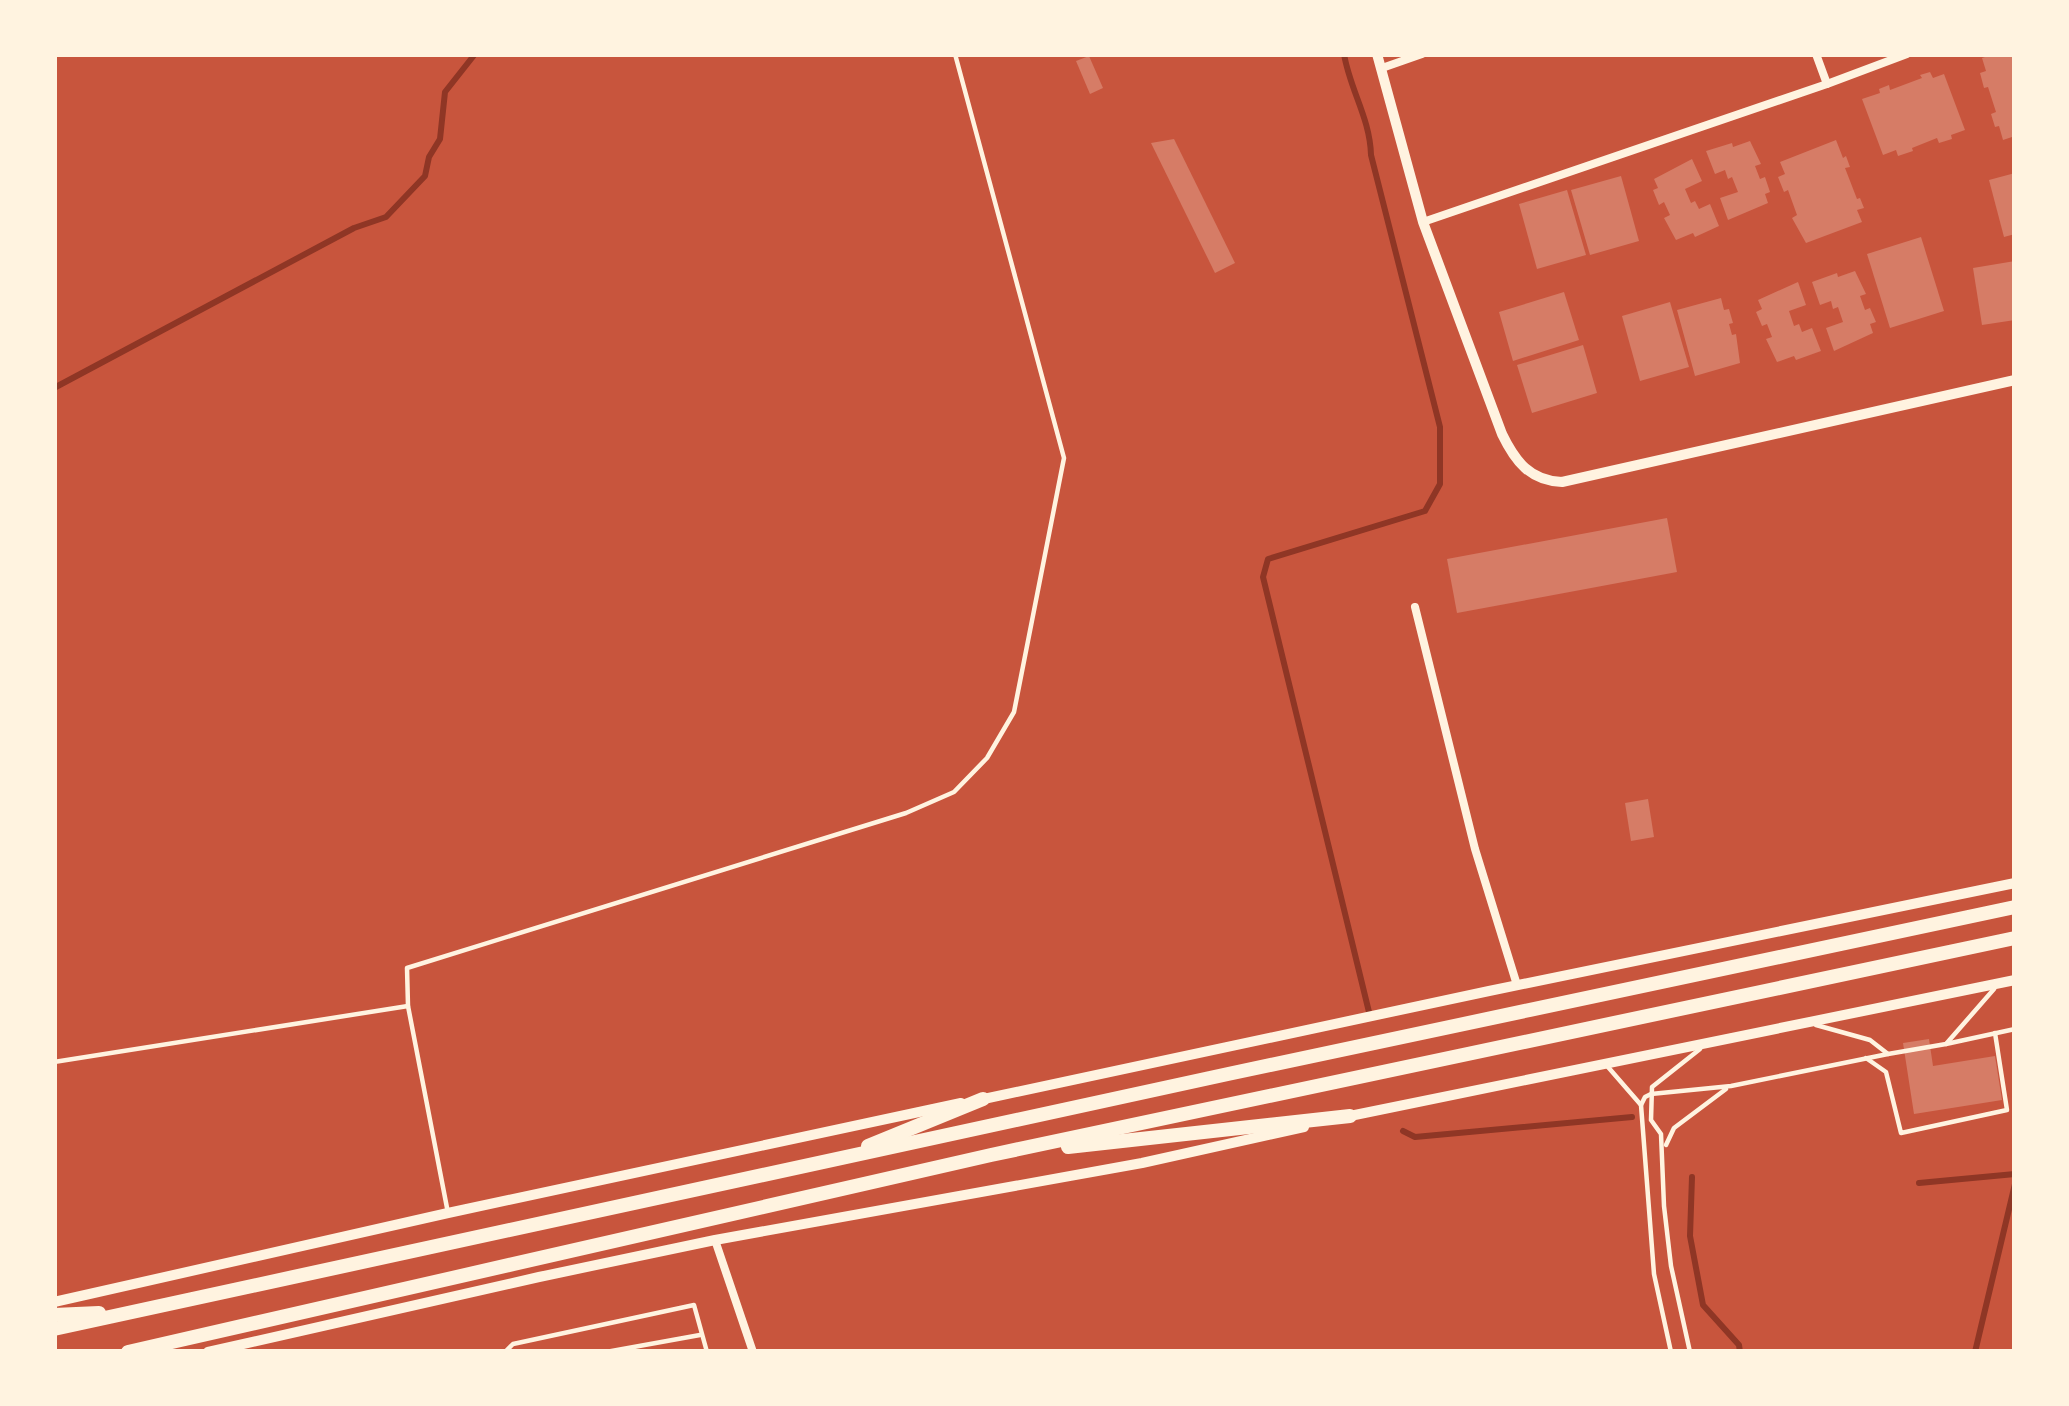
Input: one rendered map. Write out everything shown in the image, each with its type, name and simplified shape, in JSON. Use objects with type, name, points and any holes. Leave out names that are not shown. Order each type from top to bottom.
[{"type":"highway","points":[[54,1329],[2015,907]]},
{"type":"highway","points":[[128,1352],[991,1156],[2015,938]]},
{"type":"highway","points":[[830,1161],[983,1099]]},
{"type":"highway","points":[[991,1156],[1350,1116]]},
{"type":"highway","points":[[54,1316],[146,1310]]},
{"type":"main road","points":[[1377,54],[1423,221],[1502,434],[1514,458],[1546,482],[2015,380]]},
{"type":"main road","points":[[54,1302],[448,1213],[2015,883]]},
{"type":"main road","points":[[208,1352],[715,1240],[1142,1163],[2015,980]]},
{"type":"street","points":[[1382,68],[1422,54]]},
{"type":"street","points":[[1816,54],[1828,84]]},
{"type":"street","points":[[1423,221],[1907,54]]},
{"type":"street","points":[[1415,607],[1475,849],[1517,985]]},
{"type":"street","points":[[715,1240],[753,1352]]},
{"type":"lane","points":[[448,1213],[408,1006],[407,968],[907,813],[954,792],[987,758],[1014,712],[1064,458],[955,54]]},
{"type":"lane","points":[[1946,1044],[1999,983]]},
{"type":"lane","points":[[54,1062],[408,1006]]},
{"type":"lane","points":[[1805,1022],[1870,1040],[1888,1054]]},
{"type":"lane","points":[[1671,1352],[1654,1274],[1641,1105],[1645,1097],[1731,1086],[2015,1029]]},
{"type":"lane","points":[[1866,1058],[1886,1072],[1901,1133],[2007,1110],[1995,1033]]},
{"type":"lane","points":[[1690,1352],[1670,1255],[1664,1149],[1651,1120],[1652,1087],[1709,1042]]},
{"type":"lane","points":[[1603,1064],[1641,1105]]},
{"type":"lane","points":[[1664,1149],[1674,1128],[1731,1086]]},
{"type":"lane","points":[[505,1352],[513,1344],[694,1305],[707,1352]]},
{"type":"lane","points":[[606,1352],[703,1335]]},
{"type":"building","points":[[2015,54],[2015,136],[2003,140],[1980,73],[1986,71],[1982,58]]},
{"type":"building","points":[[1089,56],[1103,88],[1090,94],[1076,61]]},
{"type":"building","points":[[1930,72],[1933,78],[1944,74],[1965,130],[1951,135],[1952,139],[1939,143],[1937,138],[1898,156],[1896,150],[1883,155],[1862,99]]},
{"type":"building","points":[[1174,139],[1235,263],[1215,273],[1151,143]]},
{"type":"building","points":[[1836,140],[1864,208],[1857,210],[1862,222],[1806,243],[1792,218],[1797,215],[1788,190],[1784,192],[1778,177],[1785,174],[1780,162]]},
{"type":"building","points":[[1750,141],[1761,164],[1755,166],[1760,179],[1765,177],[1770,192],[1765,194],[1768,203],[1728,220],[1720,198],[1738,192],[1725,170],[1715,174],[1706,151]]},
{"type":"building","points":[[1692,159],[1702,181],[1685,189],[1699,209],[1710,204],[1719,226],[1676,240],[1664,218],[1670,215],[1653,190],[1658,188],[1654,179]]},
{"type":"building","points":[[2015,173],[2015,234],[2004,237],[1989,180]]},
{"type":"building","points":[[1621,176],[1639,241],[1590,255],[1571,190]]},
{"type":"building","points":[[1567,190],[1586,255],[1537,269],[1519,204]]},
{"type":"building","points":[[1921,237],[1944,311],[1890,328],[1867,254]]},
{"type":"building","points":[[2015,261],[2015,320],[1982,325],[1973,268]]},
{"type":"building","points":[[1855,271],[1866,294],[1860,296],[1865,310],[1870,308],[1876,322],[1870,324],[1873,333],[1834,351],[1826,328],[1843,322],[1831,301],[1820,305],[1812,282]]},
{"type":"building","points":[[1798,282],[1806,305],[1789,311],[1794,326],[1799,324],[1802,332],[1812,328],[1821,351],[1777,362],[1766,339],[1772,337],[1767,324],[1762,326],[1756,312],[1762,309],[1758,300]]},
{"type":"building","points":[[1564,292],[1579,340],[1513,361],[1499,312]]},
{"type":"building","points":[[1721,298],[1724,310],[1729,309],[1740,363],[1695,376],[1677,310]]},
{"type":"building","points":[[1670,302],[1689,367],[1640,381],[1622,316]]},
{"type":"building","points":[[1583,345],[1597,393],[1532,413],[1517,365]]},
{"type":"building","points":[[1667,518],[1677,572],[1457,613],[1447,559]]},
{"type":"building","points":[[1648,799],[1654,837],[1631,841],[1625,803]]},
{"type":"building","points":[[1929,1039],[1933,1066],[1995,1056],[2002,1100],[1914,1114],[1903,1043]]},
{"type":"waterway","points":[[54,388],[354,228],[386,217],[425,176],[440,139],[445,92],[475,54]]},
{"type":"waterway","points":[[1344,54],[1440,427],[1440,484],[1425,511],[1268,559],[1263,577],[1369,1012]]},
{"type":"waterway","points":[[1403,1131],[1415,1137],[1632,1117]]},
{"type":"waterway","points":[[1919,1183],[2015,1174]]},
{"type":"waterway","points":[[1692,1177],[1690,1236],[1703,1305],[1740,1352]]},
{"type":"waterway","points":[[1975,1352],[2015,1184]]}]
